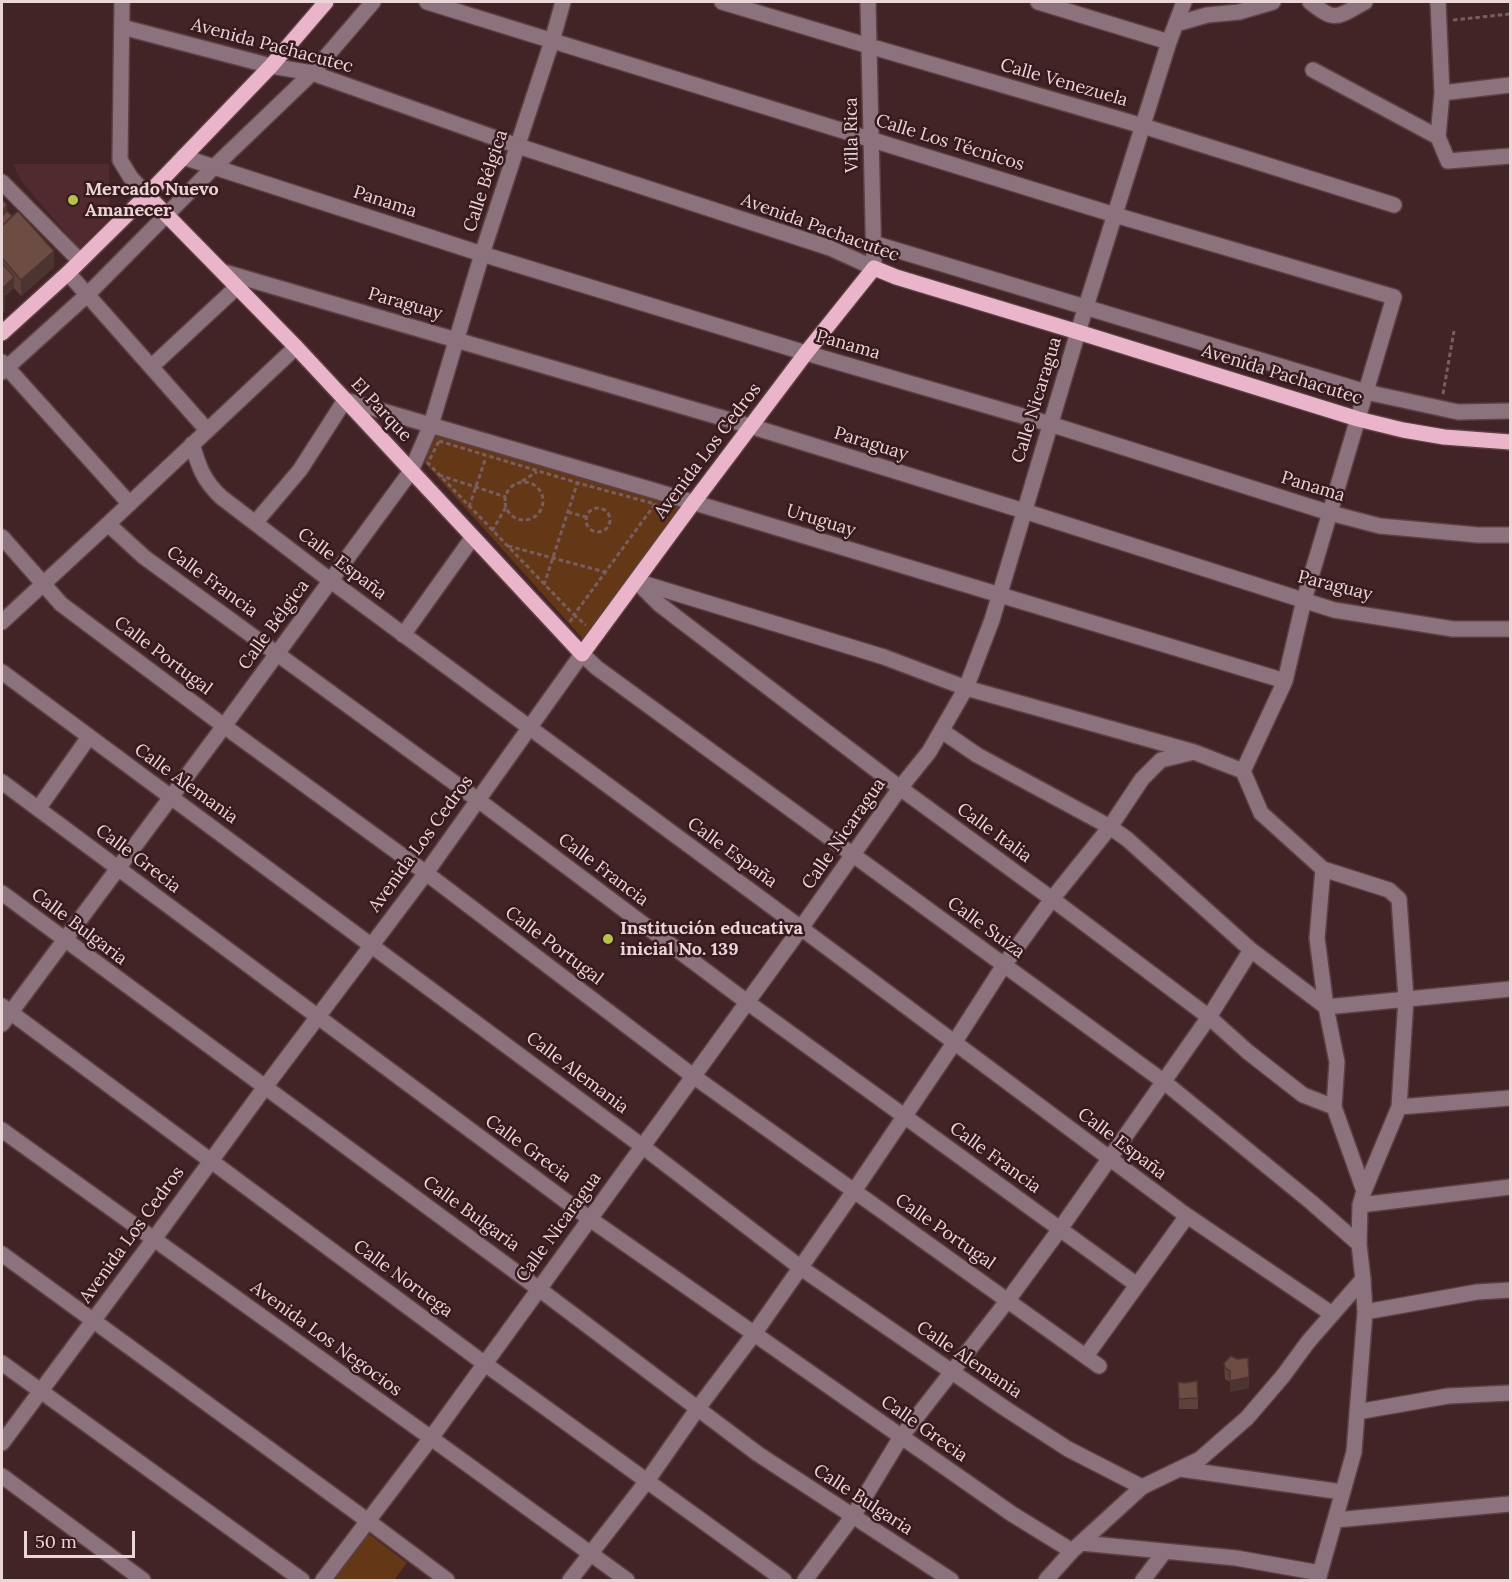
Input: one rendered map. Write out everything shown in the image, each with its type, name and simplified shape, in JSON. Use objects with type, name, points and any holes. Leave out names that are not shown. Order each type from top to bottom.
[{"type":"main road","points":[[2,333],[68,273],[147,195],[271,66],[326,2]]},
{"type":"main road","name":"El Parque","points":[[147,195],[296,346],[582,654]]},
{"type":"main road","name":"Avenida Pachacutec","points":[[874,268],[896,277],[1358,419],[1444,437],[1510,442]]},
{"type":"main road","name":"Avenida Los Cedros","points":[[582,654],[750,426],[874,268]]},
{"type":"street","points":[[122,2],[120,160],[131,178],[147,195]]},
{"type":"street","points":[[129,503],[3,367],[87,295],[214,167],[312,73],[373,2]]},
{"type":"street","name":"Calle Los Técnicos","points":[[427,2],[871,140],[1394,297],[1366,392]]},
{"type":"street","name":"Calle Bélgica","points":[[4,1014],[118,868],[411,471],[431,425],[482,254],[563,2]]},
{"type":"street","name":"Calle Venezuela","points":[[722,2],[1143,126],[1394,205]]},
{"type":"street","name":"Villa Rica","points":[[868,2],[874,268]]},
{"type":"street","points":[[1038,2],[1169,42]]},
{"type":"street","name":"Calle Nicaragua","points":[[323,1581],[431,1438],[900,788],[929,752],[966,688],[992,620],[1078,332],[1169,42],[1184,2]]},
{"type":"street","points":[[1176,24],[1207,15],[1239,12],[1273,2]]},
{"type":"street","points":[[1310,2],[1332,17],[1343,14],[1365,2]]},
{"type":"street","points":[[1438,2],[1442,93],[1438,137],[1448,161],[1510,156]]},
{"type":"street","name":"Avenida Pachacutec","points":[[122,27],[271,66],[312,73],[518,146],[830,248],[874,268]]},
{"type":"street","points":[[1312,70],[1438,137]]},
{"type":"street","points":[[1442,93],[1510,85]]},
{"type":"street","name":"Panama","points":[[183,157],[482,254],[806,353],[1050,424],[1330,513],[1380,526],[1478,535],[1510,535]]},
{"type":"street","points":[[2,182],[80,261]]},
{"type":"street","name":"Avenida Pachacutec","points":[[873,243],[1366,392],[1458,412],[1510,411]]},
{"type":"street","name":"Paraguay","points":[[224,272],[750,426],[1334,610],[1453,629],[1510,629]]},
{"type":"street","points":[[68,273],[207,430]]},
{"type":"street","points":[[151,366],[238,286]]},
{"type":"street","points":[[2,622],[296,346]]},
{"type":"street","points":[[1243,771],[1285,681],[1304,600],[1366,392]]},
{"type":"street","points":[[255,523],[300,470],[345,400]]},
{"type":"street","name":"Uruguay","points":[[345,400],[693,502],[1285,681]]},
{"type":"street","name":"Calle España","points":[[192,444],[200,470],[209,486],[330,581],[1187,1216],[1332,1314]]},
{"type":"street","name":"Calle Francia","points":[[108,524],[144,557],[478,800],[747,1002],[1137,1285]]},
{"type":"street","name":"Calle Portugal","points":[[2,537],[62,604],[224,726],[426,873],[693,1076],[1099,1366]]},
{"type":"street","points":[[403,635],[477,542]]},
{"type":"street","points":[[636,581],[884,657],[966,688],[1194,752],[1243,771],[1261,813],[1323,869],[1389,890],[1399,899],[1406,999],[1399,1107],[1362,1198],[1359,1244],[1365,1312],[1354,1452],[1319,1577],[1236,1558],[1166,1551],[1076,1547]]},
{"type":"street","name":"Calle Italia","points":[[636,581],[659,604],[900,788],[1053,899],[1209,1017],[1248,1052],[1303,1095],[1334,1107]]},
{"type":"street","name":"Avenida Los Cedros","points":[[2,1443],[426,873],[582,654]]},
{"type":"street","name":"Calle Suiza","points":[[582,654],[606,675],[1162,1081],[1359,1244]]},
{"type":"street","name":"Calle Alemania","points":[[2,672],[642,1146],[801,1268],[1068,1449],[1142,1487]]},
{"type":"street","points":[[942,731],[977,755],[1110,827],[1127,839],[1251,950],[1326,1007],[1510,989]]},
{"type":"street","points":[[38,809],[89,737]]},
{"type":"street","points":[[570,1581],[647,1481],[754,1334],[854,1191],[1004,965],[1110,827],[1142,779],[1161,760],[1194,752]]},
{"type":"street","name":"Calle Grecia","points":[[2,782],[590,1219],[1012,1514],[1076,1547]]},
{"type":"street","points":[[1323,869],[1317,938],[1326,1007],[1337,1062],[1334,1107],[1362,1198]]},
{"type":"street","name":"Calle Bulgaria","points":[[2,893],[539,1289],[758,1454],[951,1581]]},
{"type":"street","points":[[805,1581],[852,1516],[902,1437],[1060,1229],[1209,1017],[1251,950]]},
{"type":"street","name":"Calle Noruega","points":[[4,1014],[210,1161],[484,1364],[784,1581]]},
{"type":"street","points":[[1399,1107],[1510,1098]]},
{"type":"street","name":"Avenida Los Negocios","points":[[2,1130],[627,1581]]},
{"type":"street","points":[[1362,1198],[1510,1187]]},
{"type":"street","points":[[1086,1356],[1187,1216]]},
{"type":"street","points":[[2,1254],[447,1581]]},
{"type":"street","points":[[1046,1581],[1076,1547],[1142,1487],[1200,1459],[1247,1418],[1308,1342],[1363,1279]]},
{"type":"street","points":[[1365,1312],[1477,1292],[1510,1290]]},
{"type":"street","points":[[2,1363],[302,1581]]},
{"type":"street","points":[[1357,1412],[1448,1396],[1510,1393]]},
{"type":"street","points":[[1180,1469],[1342,1492]]},
{"type":"street","points":[[2,1476],[143,1581]]},
{"type":"street","points":[[1335,1520],[1510,1504]]},
{"type":"street","points":[[1143,1581],[1154,1573],[1166,1551]]},
{"type":"path","points":[[1439,21],[1510,14]]},
{"type":"path","points":[[1440,408],[1454,331]]},
{"type":"path","points":[[563,634],[574,615],[655,504],[439,441],[428,464],[544,585],[574,615],[597,634]]},
{"type":"path","points":[[469,507],[487,455]]},
{"type":"path","points":[[438,475],[506,497]]},
{"type":"path","points":[[477,542],[492,531],[506,507],[506,497],[511,487],[521,482],[540,490],[543,504],[535,516],[522,520],[515,518],[506,507]]},
{"type":"path","points":[[544,585],[578,483]]},
{"type":"path","points":[[600,507],[607,511],[610,520],[606,529],[597,532],[589,527],[586,517],[591,510],[600,507]]},
{"type":"path","points":[[568,512],[586,517]]},
{"type":"path","points":[[506,546],[605,572]]},
{"type":"shaded area","name":"Mercado Nuevo Amanecer","points":[[13,164],[109,164],[109,219],[79,248],[22,182]]},
{"type":"shaded area","points":[[438,431],[683,506],[583,639],[424,462]]},
{"type":"shaded area","points":[[369,1534],[407,1563],[394,1580],[333,1580]]},
{"type":"building","points":[[2,199],[7,205],[2,211]]},
{"type":"building","points":[[7,211],[12,216],[2,226],[2,216]]},
{"type":"building","points":[[18,211],[54,251],[21,280],[2,258],[2,226]]},
{"type":"building","points":[[2,263],[14,277],[2,289]]},
{"type":"building","points":[[1231,1356],[1237,1359],[1248,1358],[1249,1377],[1230,1381],[1230,1371],[1225,1368],[1224,1363]]},
{"type":"building","points":[[1197,1381],[1198,1398],[1179,1399],[1178,1382]]},
{"type":"place","name":"Mercado Nuevo Amanecer","points":[[73,200]]},
{"type":"place","name":"Institución educativa inicial No. 139","points":[[608,939]]}]
